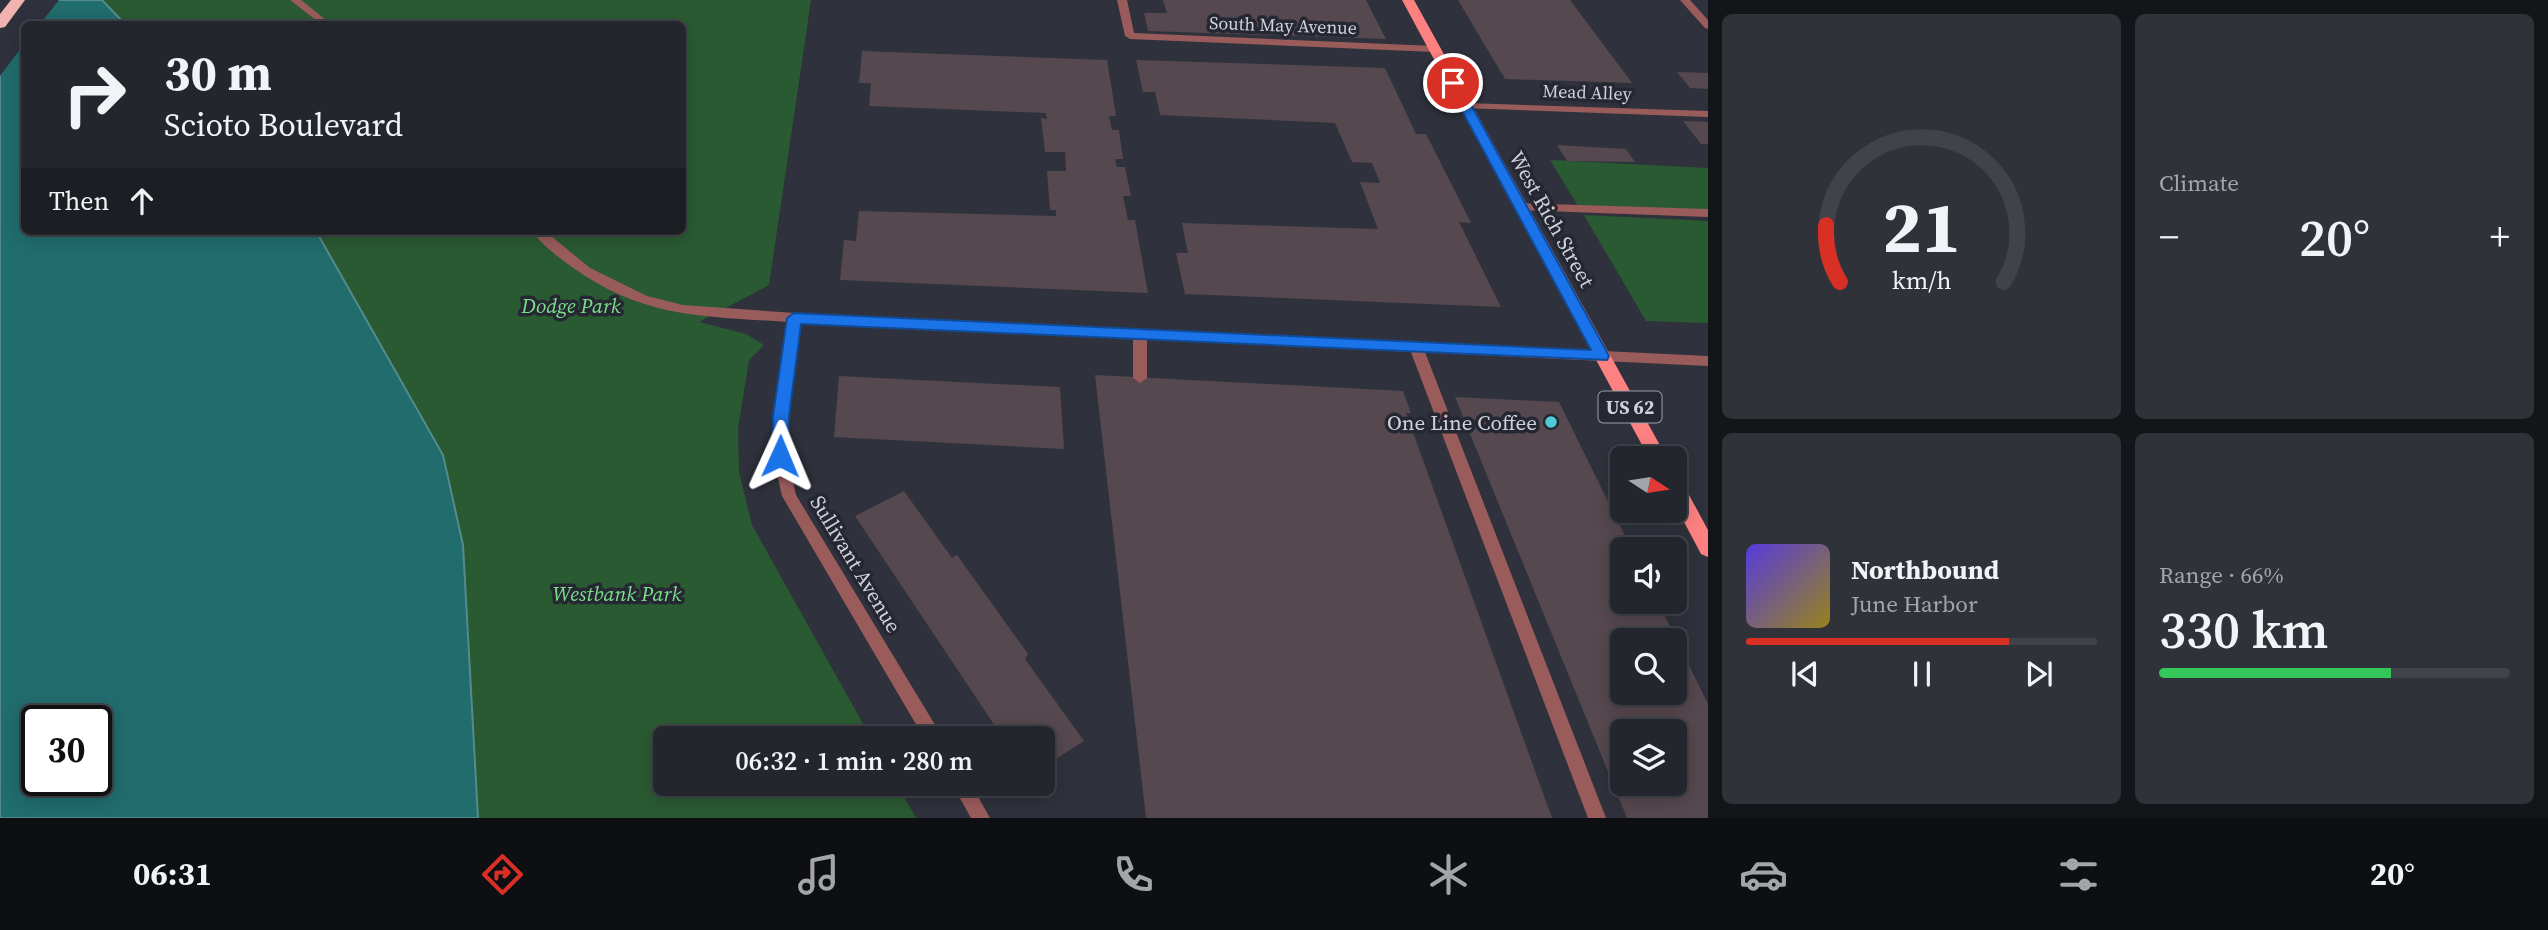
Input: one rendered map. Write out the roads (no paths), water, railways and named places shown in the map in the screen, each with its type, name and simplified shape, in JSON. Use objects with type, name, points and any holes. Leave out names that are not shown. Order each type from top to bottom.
[{"type":"highway","points":[[0,24],[19,0]]},
{"type":"main road","name":"West Rich Street","points":[[1408,0],[1651,446]]},
{"type":"main road","points":[[1687,510],[1708,548]]},
{"type":"street","points":[[295,0],[322,21]]},
{"type":"street","name":"South May Avenue","points":[[1122,0],[1130,36],[1434,49]]},
{"type":"street","points":[[1685,0],[1704,17],[1708,26]]},
{"type":"street","name":"Mead Alley","points":[[1466,106],[1708,114]]},
{"type":"street","points":[[1519,207],[1708,213]]},
{"type":"street","points":[[542,235],[562,256],[612,286],[669,308],[794,318],[1708,361]]},
{"type":"street","name":"Sullivant Avenue","points":[[794,318],[781,416],[780,456],[789,496],[927,726]]},
{"type":"street","points":[[1140,334],[1140,378]]},
{"type":"street","points":[[1416,346],[1597,818]]},
{"type":"street","points":[[968,796],[981,818]]},
{"type":"place","name":"One Line Coffee","points":[[1551,422]]},
{"type":"park label","name":"Dodge Park","points":[[571,305]]},
{"type":"park label","name":"Westbank Park","points":[[617,593]]}]
